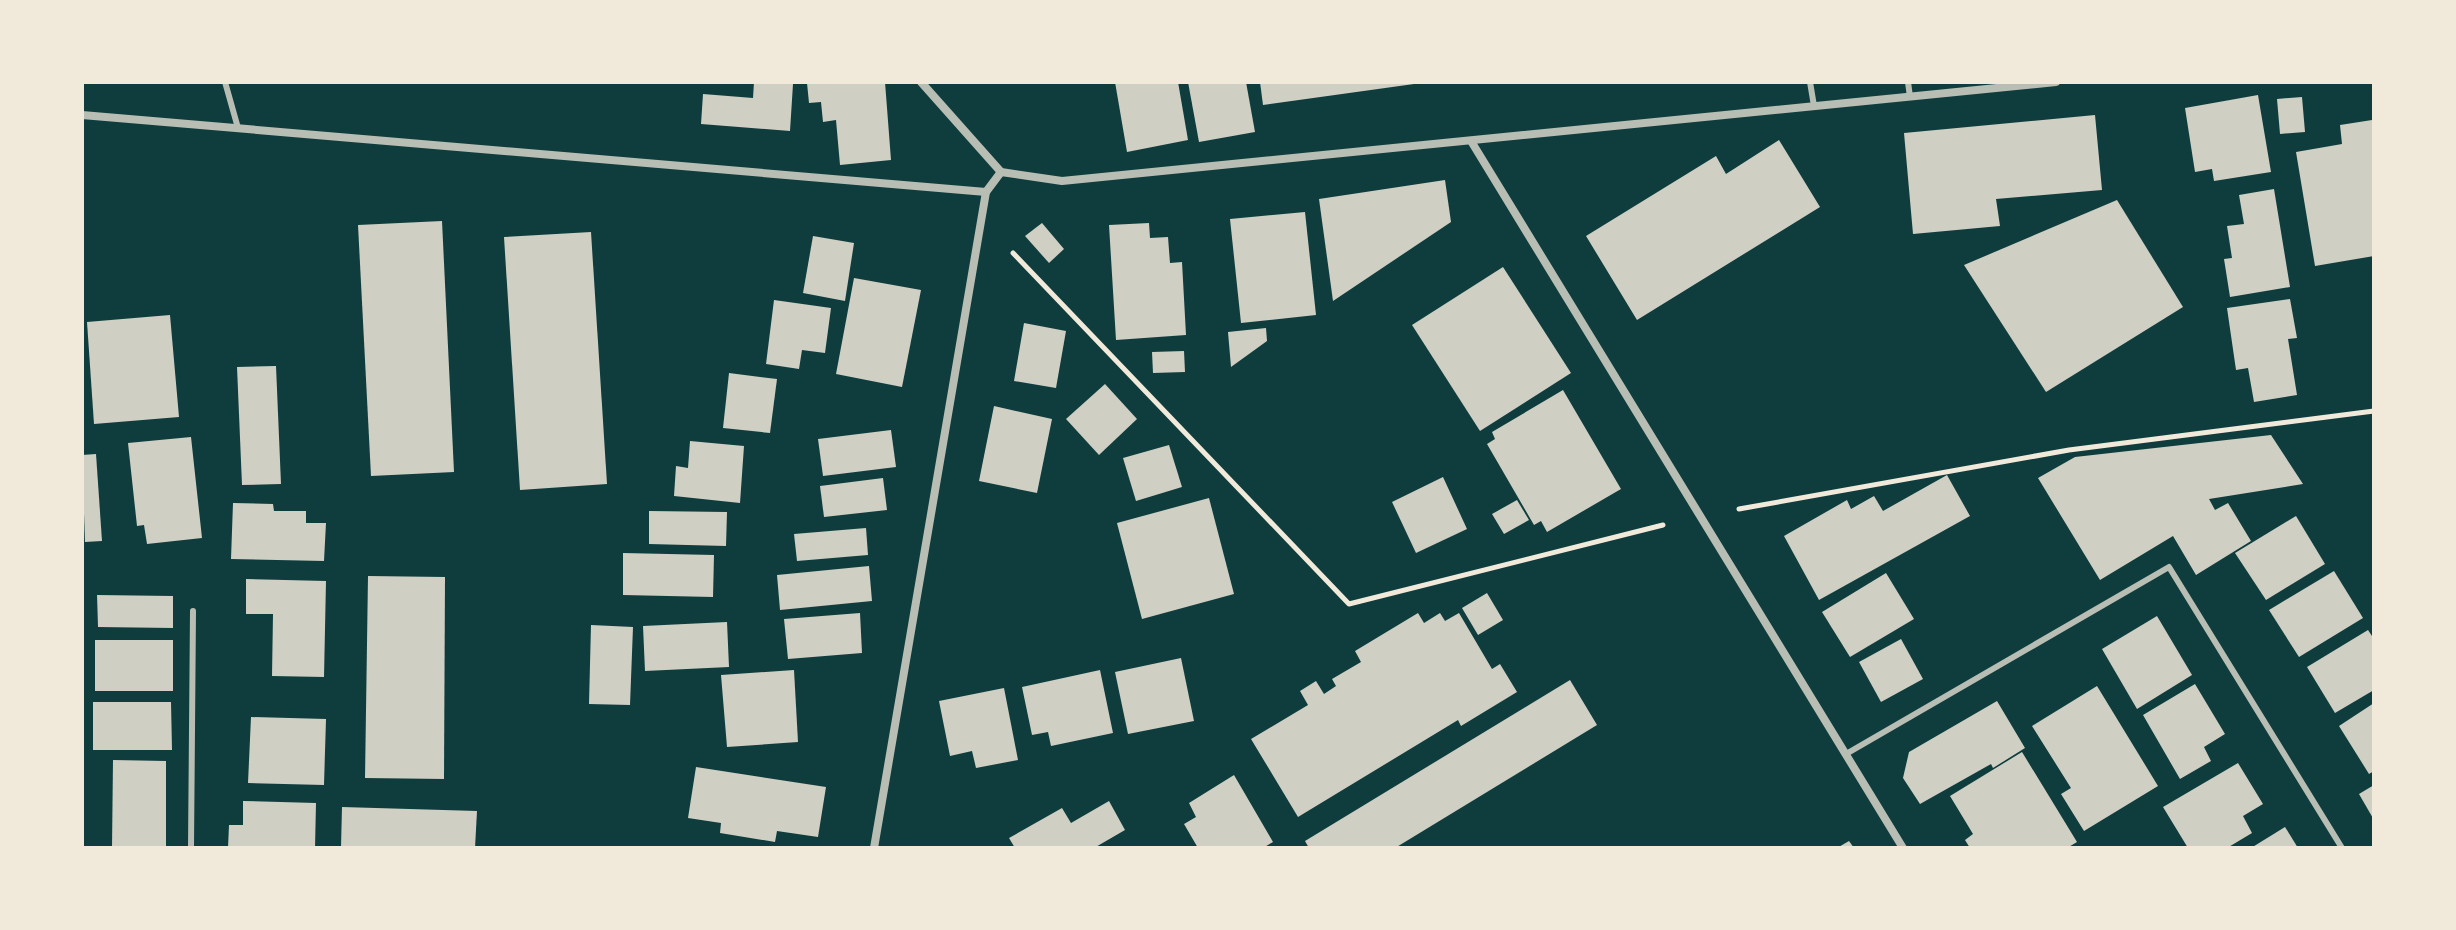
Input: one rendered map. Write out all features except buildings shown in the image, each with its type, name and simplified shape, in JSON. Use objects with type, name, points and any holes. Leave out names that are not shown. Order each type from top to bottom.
[{"type":"street","points":[[921,82],[1001,172],[1062,181],[2056,82]]},
{"type":"street","points":[[82,115],[986,192]]},
{"type":"street","points":[[1471,141],[1903,848]]},
{"type":"street","points":[[874,848],[986,192],[1001,172]]},
{"type":"lane","points":[[225,82],[238,129]]},
{"type":"lane","points":[[1810,82],[1814,106]]},
{"type":"lane","points":[[1908,82],[1910,97]]},
{"type":"lane","points":[[1846,754],[2169,567],[2342,848]]},
{"type":"lane","points":[[191,848],[193,611]]}]
